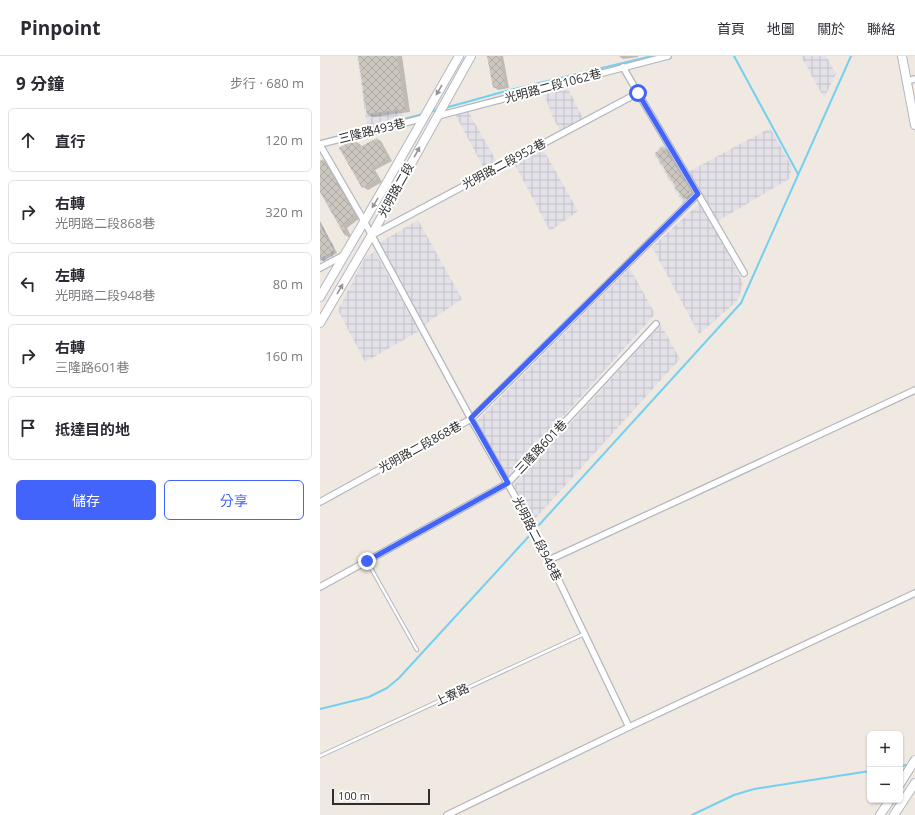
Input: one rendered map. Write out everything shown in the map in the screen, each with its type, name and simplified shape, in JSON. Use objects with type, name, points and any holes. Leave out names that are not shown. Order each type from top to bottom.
[{"type":"street","name":"光明路二段","points":[[320,297],[459,56]]},
{"type":"street","name":"光明路二段","points":[[320,323],[369,232],[438,116],[471,56]]},
{"type":"street","name":"光明路二段1062巷","points":[[438,116],[668,56]]},
{"type":"street","points":[[902,56],[911,80],[915,125]]},
{"type":"street","points":[[623,67],[744,273]]},
{"type":"street","name":"光明路二段952巷","points":[[369,232],[638,93]]},
{"type":"street","name":"三隆路493巷","points":[[320,144],[424,118]]},
{"type":"street","name":"光明路二段948巷","points":[[320,144],[529,520],[629,727]]},
{"type":"street","name":"光明路二段868巷","points":[[320,502],[471,418],[698,194]]},
{"type":"street","points":[[320,268],[344,255]]},
{"type":"street","name":"三隆路601巷","points":[[320,587],[508,483],[656,324]]},
{"type":"street","points":[[549,560],[718,483],[915,390]]},
{"type":"street","points":[[447,815],[629,727],[915,593]]},
{"type":"street","points":[[903,779],[915,760]]},
{"type":"street","points":[[894,815],[915,783]]},
{"type":"street","points":[[880,815],[888,803]]},
{"type":"lane","points":[[367,561],[417,650]]},
{"type":"lane","name":"上寮路","points":[[320,756],[584,634]]},
{"type":"shaded area","points":[[357,56],[394,56],[403,116],[367,126]]},
{"type":"shaded area","points":[[801,56],[826,56],[836,74],[824,98]]},
{"type":"shaded area","points":[[566,85],[584,120],[560,131],[551,113],[544,93]]},
{"type":"shaded area","points":[[468,111],[498,164],[487,174],[455,114]]},
{"type":"shaded area","points":[[770,128],[792,167],[789,179],[716,222],[688,172]]},
{"type":"shaded area","points":[[663,144],[695,195],[684,205],[654,154]]},
{"type":"shaded area","points":[[543,149],[578,211],[550,231],[515,165]]},
{"type":"shaded area","points":[[700,203],[743,282],[736,302],[699,334],[652,247]]},
{"type":"shaded area","points":[[418,220],[462,299],[424,325],[379,243]]},
{"type":"shaded area","points":[[320,221],[335,249],[333,257],[320,265]]},
{"type":"shaded area","points":[[375,252],[419,331],[365,362],[338,310],[366,256]]},
{"type":"shaded area","points":[[630,268],[655,314],[508,478],[475,423]]},
{"type":"shaded area","points":[[661,325],[680,359],[532,522],[512,487]]},
{"type":"building","points":[[358,56],[397,56],[405,109],[367,114]]},
{"type":"building","points":[[487,56],[500,56],[505,86],[493,88]]},
{"type":"building","points":[[377,138],[388,159],[371,168],[377,179],[362,188],[339,148],[354,139],[367,161],[360,147]]},
{"type":"building","points":[[664,147],[692,193],[683,199],[655,153]]},
{"type":"building","points":[[323,159],[355,215],[343,225],[346,232],[345,236],[320,192],[320,161]]},
{"type":"building","points":[[320,225],[334,251],[320,258]]},
{"type":"waterway","points":[[445,108],[506,91],[652,56]]},
{"type":"waterway","points":[[734,56],[798,174]]},
{"type":"waterway","points":[[539,525],[741,303],[851,56]]},
{"type":"waterway","points":[[430,112],[439,109]]},
{"type":"waterway","points":[[320,141],[423,114]]},
{"type":"waterway","points":[[320,709],[369,697],[387,688],[399,678],[531,534]]},
{"type":"waterway","points":[[903,766],[907,765]]},
{"type":"waterway","points":[[692,815],[734,795],[754,789],[867,771]]},
{"type":"route","points":[[367,561],[508,483],[471,418],[698,194],[638,93]]}]
